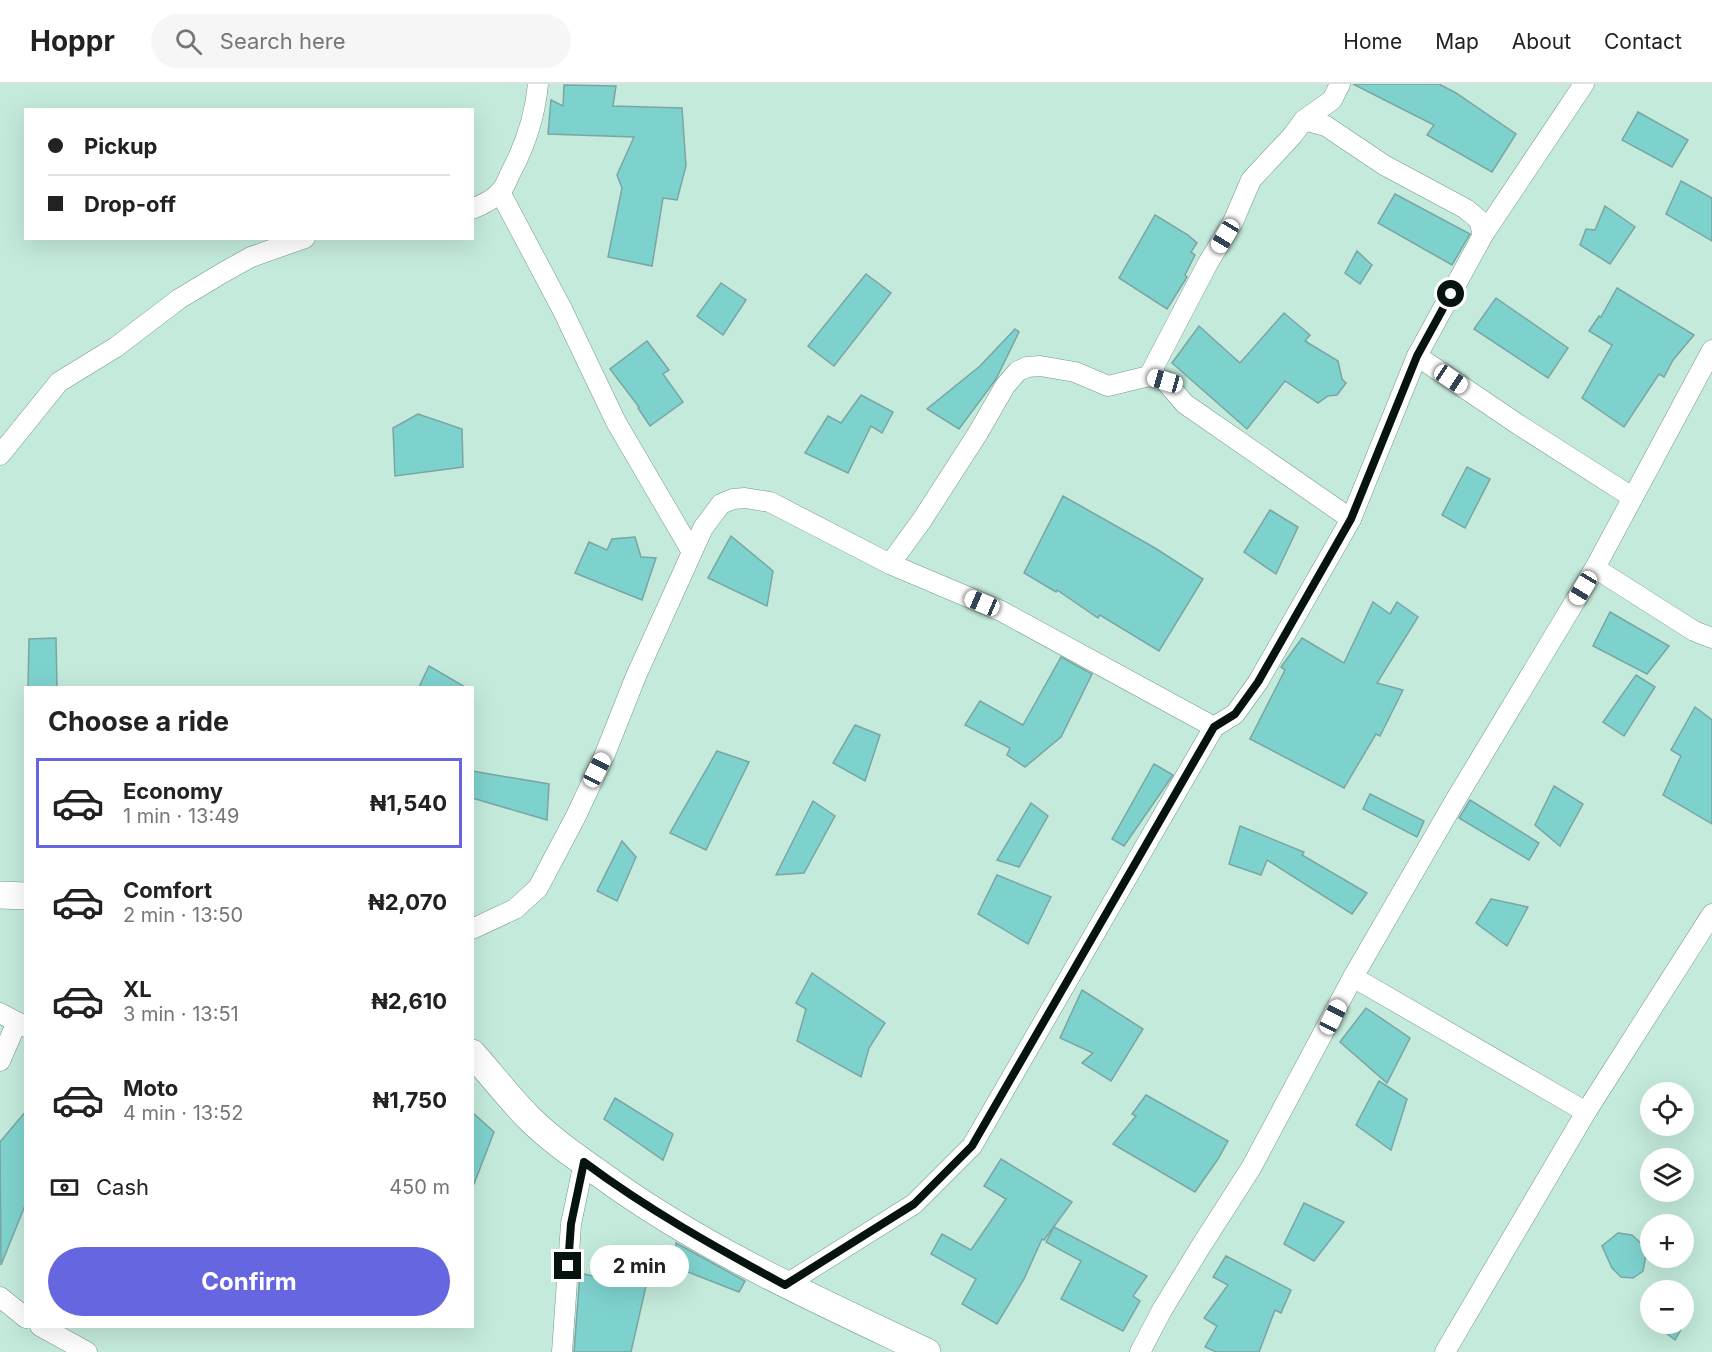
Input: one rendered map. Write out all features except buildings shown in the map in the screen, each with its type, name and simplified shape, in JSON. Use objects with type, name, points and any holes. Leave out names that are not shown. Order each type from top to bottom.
[{"type":"street","points":[[474,208],[485,204],[500,192],[523,148],[533,119],[538,84]]},
{"type":"street","points":[[1149,376],[1208,263],[1233,222],[1251,180],[1304,120],[1332,100],[1340,84]]},
{"type":"street","points":[[785,1285],[914,1204],[972,1146],[1214,727],[1235,714],[1258,682],[1351,519],[1417,356],[1483,234],[1584,84]]},
{"type":"street","points":[[1304,120],[1326,126],[1384,165],[1457,203],[1479,220],[1483,234]]},
{"type":"street","points":[[500,192],[562,309],[616,422],[692,552]]},
{"type":"street","points":[[0,455],[59,382],[116,347],[179,299],[224,272],[251,257],[299,240]]},
{"type":"street","points":[[1140,1352],[1195,1255],[1251,1168],[1353,977],[1456,799],[1595,568],[1712,350]]},
{"type":"street","points":[[1417,356],[1632,497]]},
{"type":"street","points":[[890,564],[922,520],[1005,386],[1018,371],[1027,367],[1040,366],[1075,372],[1108,386],[1149,376],[1165,381],[1185,404],[1351,519]]},
{"type":"street","points":[[474,928],[515,909],[538,888],[605,754],[636,676],[703,528],[721,504],[733,499],[745,498],[770,502],[890,564],[1001,611],[1214,727]]},
{"type":"street","points":[[1595,568],[1694,631],[1712,638]]},
{"type":"street","points":[[0,895],[24,896]]},
{"type":"street","points":[[1445,1352],[1586,1112],[1712,915]]},
{"type":"street","points":[[1353,977],[1586,1112]]},
{"type":"street","points":[[0,1061],[14,1021]]},
{"type":"street","points":[[474,1055],[528,1117],[630,1197],[785,1285],[927,1352]]},
{"type":"street","points":[[562,1352],[571,1224],[584,1162]]},
{"type":"street","points":[[0,1297],[24,1316]]},
{"type":"street","points":[[44,1328],[87,1352]]},
{"type":"route","points":[[568,1266],[571,1224],[584,1162],[630,1197],[785,1285],[914,1204],[972,1146],[1214,727],[1235,714],[1258,682],[1351,519],[1417,356],[1451,294]]}]
